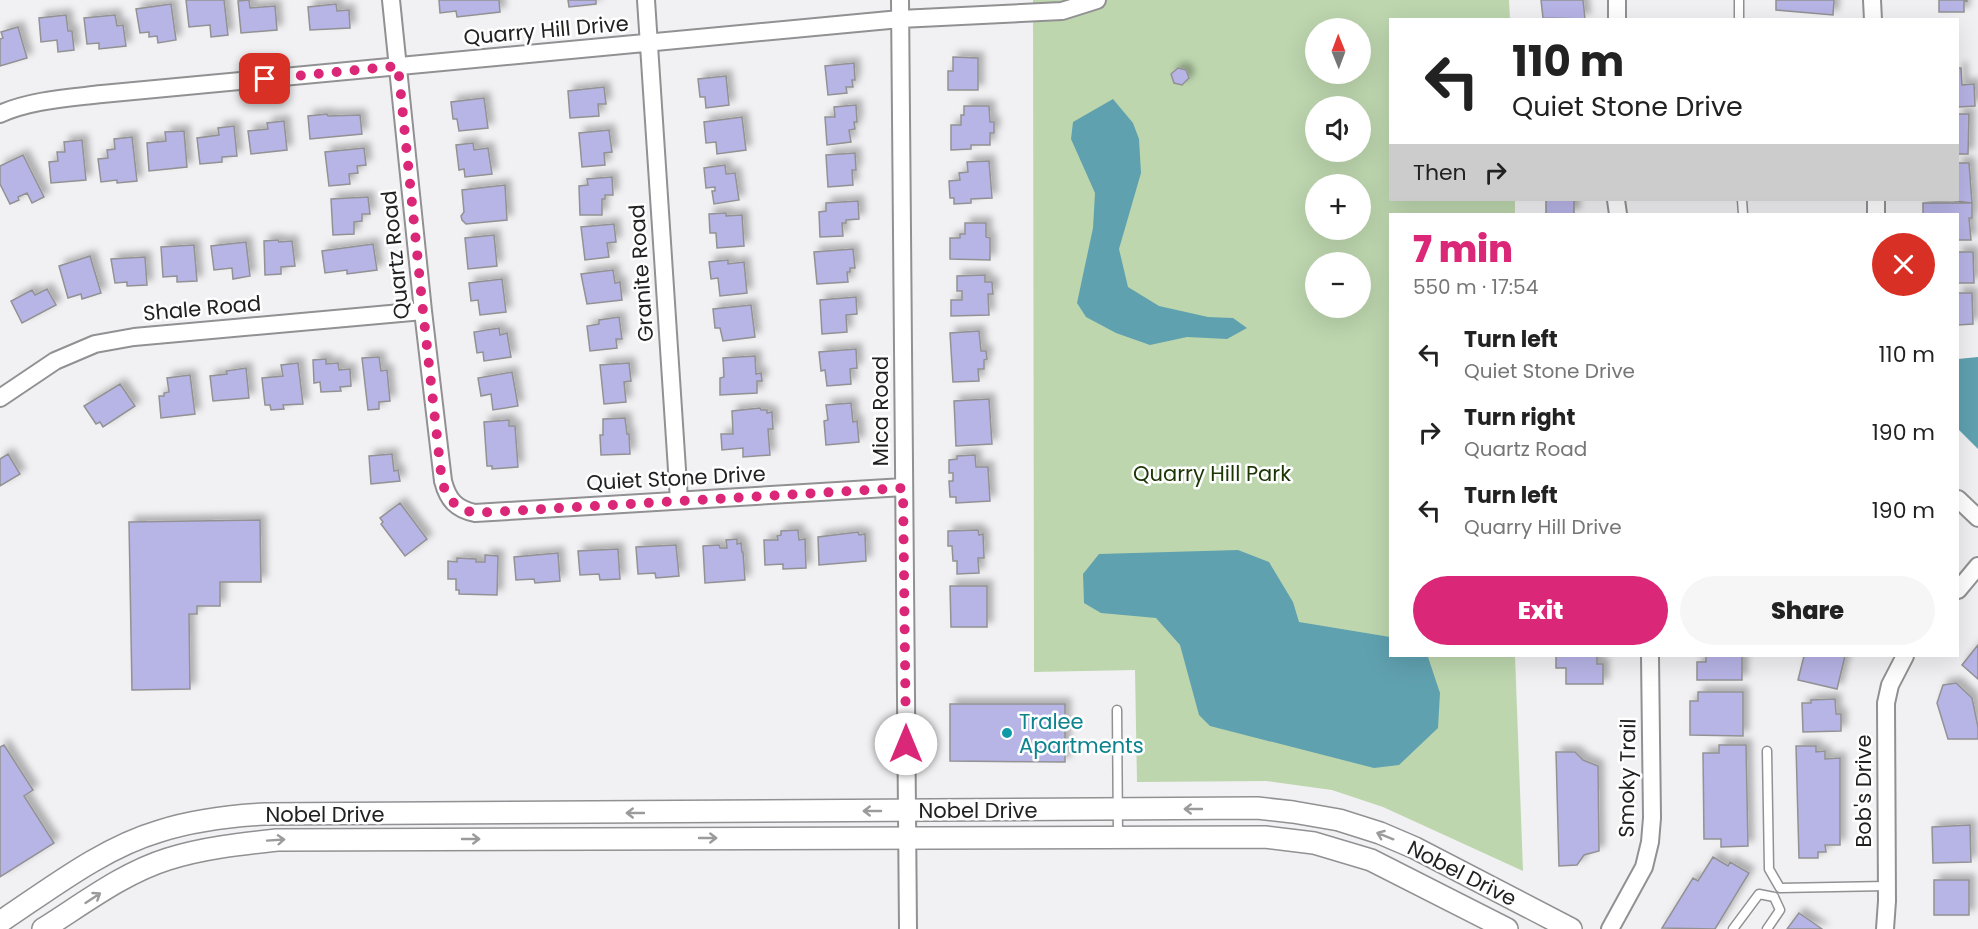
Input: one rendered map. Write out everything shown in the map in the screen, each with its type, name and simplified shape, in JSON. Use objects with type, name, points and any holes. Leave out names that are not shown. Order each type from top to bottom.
[{"type":"street","name":"Quartz Road","points":[[391,0],[442,482],[453,504]]},
{"type":"street","name":"Granite Road","points":[[646,0],[679,500]]},
{"type":"street","name":"Mica Road","points":[[900,0],[908,929]]},
{"type":"street","name":"Quarry Hill Drive","points":[[0,114],[59,99],[900,18],[1062,11],[1097,0]]},
{"type":"street","points":[[1617,0],[1617,18]]},
{"type":"street","points":[[1872,0],[1873,18]]},
{"type":"street","name":"Shale Road","points":[[0,398],[55,362],[94,344],[134,336],[423,311]]},
{"type":"street","name":"Quiet Stone Drive","points":[[453,504],[464,511],[475,513],[903,488]]},
{"type":"street","points":[[1959,500],[1978,518]]},
{"type":"street","points":[[1959,589],[1978,566]]},
{"type":"street","name":"Smoky Trail","points":[[1610,929],[1644,867],[1650,842],[1650,657]]},
{"type":"street","name":"Bob's Drive","points":[[1885,929],[1887,886],[1886,703],[1890,685],[1904,657]]},
{"type":"street","name":"Nobel Drive","points":[[0,922],[88,865],[130,843],[159,831],[216,817],[265,814],[1118,809],[1280,810],[1339,820],[1380,833],[1415,848],[1571,929]]},
{"type":"street","points":[[1278,838],[1280,810]]},
{"type":"street","points":[[676,813],[676,838]]},
{"type":"street","name":"Nobel Drive","points":[[43,929],[111,886],[145,868],[202,850],[277,840],[1118,837],[1278,838],[1314,843],[1371,860],[1507,929]]},
{"type":"lane","points":[[1739,0],[1739,18]]},
{"type":"lane","points":[[1117,710],[1118,837]]},
{"type":"lane","points":[[1767,751],[1769,869],[1779,888]]},
{"type":"lane","points":[[1779,888],[1887,886]]},
{"type":"lane","points":[[1774,897],[1779,888]]},
{"type":"lane","points":[[1733,929],[1759,894],[1774,897]]},
{"type":"lane","points":[[1767,929],[1780,910],[1774,897]]},
{"type":"green space","name":"Quarry Hill Park","points":[[1033,0],[1509,0],[1510,18],[1389,18],[1389,201],[1515,201],[1515,213],[1389,213],[1389,657],[1515,657],[1523,871],[1383,807],[1332,790],[1266,781],[1137,782],[1135,670],[1034,672]]},
{"type":"water","points":[[1113,99],[1133,123],[1139,139],[1141,173],[1119,249],[1128,287],[1159,306],[1208,317],[1233,318],[1247,328],[1227,339],[1187,337],[1150,345],[1116,333],[1086,317],[1077,303],[1093,228],[1095,193],[1071,139],[1073,122]]},
{"type":"water","points":[[1978,357],[1978,449],[1959,430],[1959,359]]},
{"type":"water","points":[[1238,550],[1269,562],[1293,602],[1299,622],[1389,637],[1389,657],[1428,657],[1440,693],[1438,728],[1399,765],[1374,768],[1210,726],[1199,715],[1180,645],[1156,618],[1101,613],[1084,603],[1083,574],[1099,554]]},
{"type":"building","points":[[186,0],[224,0],[228,35],[211,37],[210,25],[189,27]]},
{"type":"building","points":[[249,0],[250,8],[275,6],[277,30],[241,33],[238,1]]},
{"type":"building","points":[[439,0],[499,0],[500,12],[457,17],[456,11],[440,13]]},
{"type":"building","points":[[568,0],[596,0],[596,4],[569,7]]},
{"type":"building","points":[[1541,0],[1583,0],[1585,18],[1543,18]]},
{"type":"building","points":[[1776,0],[1834,0],[1833,15],[1776,10]]},
{"type":"building","points":[[1939,0],[1964,0],[1964,12],[1939,12]]},
{"type":"building","points":[[171,4],[176,40],[158,43],[157,36],[149,37],[149,32],[140,33],[136,9]]},
{"type":"building","points":[[336,4],[337,11],[349,10],[350,28],[310,30],[308,7]]},
{"type":"building","points":[[66,15],[68,31],[72,31],[74,50],[58,52],[57,40],[41,42],[39,18]]},
{"type":"building","points":[[115,15],[117,26],[123,25],[126,46],[99,49],[99,43],[87,44],[84,18]]},
{"type":"building","points":[[18,27],[27,58],[0,66],[0,39],[3,38],[1,32]]},
{"type":"building","points":[[953,57],[978,58],[978,90],[948,90],[948,71],[953,71]]},
{"type":"building","points":[[854,63],[853,87],[846,87],[847,93],[828,95],[825,66]]},
{"type":"building","points":[[1178,68],[1186,70],[1189,78],[1182,85],[1174,83],[1171,74]]},
{"type":"building","points":[[1959,68],[1961,68],[1962,85],[1974,84],[1975,106],[1959,107]]},
{"type":"building","points":[[726,76],[729,105],[706,108],[705,97],[700,97],[698,79]]},
{"type":"building","points":[[604,87],[606,104],[598,104],[599,116],[570,118],[568,91]]},
{"type":"building","points":[[484,98],[488,128],[459,131],[457,119],[453,119],[451,102]]},
{"type":"building","points":[[856,105],[857,122],[854,122],[855,129],[849,130],[851,142],[827,145],[825,117],[835,117],[834,107]]},
{"type":"building","points":[[964,106],[989,106],[990,122],[994,122],[994,133],[990,133],[990,145],[971,145],[971,149],[951,150],[951,125],[961,125]]},
{"type":"building","points":[[327,114],[328,116],[360,115],[362,134],[310,139],[308,116]]},
{"type":"building","points":[[1959,114],[1969,114],[1968,154],[1959,154]]},
{"type":"building","points":[[742,117],[746,150],[717,154],[716,142],[706,143],[704,122]]},
{"type":"building","points":[[284,121],[287,150],[251,154],[248,131],[268,129],[267,123]]},
{"type":"building","points":[[234,126],[237,156],[222,157],[222,162],[200,164],[197,138],[219,135],[218,128]]},
{"type":"building","points":[[609,130],[612,152],[604,153],[605,165],[582,167],[579,133]]},
{"type":"building","points":[[184,131],[187,167],[149,171],[147,143],[166,141],[165,132]]},
{"type":"building","points":[[132,137],[137,181],[101,182],[98,159],[108,158],[107,150],[115,149],[114,139]]},
{"type":"building","points":[[82,140],[86,180],[51,183],[49,162],[58,161],[57,152],[65,152],[64,142]]},
{"type":"building","points":[[473,143],[474,150],[488,148],[492,174],[465,177],[464,169],[459,170],[456,145]]},
{"type":"building","points":[[364,148],[366,165],[357,166],[358,173],[349,174],[350,184],[329,186],[325,152]]},
{"type":"building","points":[[855,153],[856,170],[852,170],[853,185],[828,187],[826,155]]},
{"type":"building","points":[[23,155],[44,197],[32,203],[27,193],[10,204],[0,184],[0,166]]},
{"type":"building","points":[[989,161],[992,198],[971,199],[971,203],[954,204],[954,198],[950,198],[949,181],[960,180],[959,173],[968,172],[967,162]]},
{"type":"building","points":[[1959,163],[1969,163],[1972,203],[1956,201],[1959,201]]},
{"type":"building","points":[[725,165],[726,174],[735,173],[739,200],[714,204],[712,191],[715,191],[715,187],[706,188],[704,168]]},
{"type":"building","points":[[612,177],[613,195],[605,195],[605,199],[602,199],[602,215],[580,215],[579,186],[588,185],[587,179]]},
{"type":"building","points":[[505,185],[507,220],[466,224],[462,220],[461,216],[464,212],[462,190]]},
{"type":"building","points":[[368,197],[370,214],[362,214],[362,221],[354,222],[354,234],[333,235],[331,199]]},
{"type":"building","points":[[858,201],[859,219],[846,220],[846,223],[842,223],[843,236],[820,237],[819,212],[826,211],[826,203]]},
{"type":"building","points":[[1546,201],[1574,201],[1574,213],[1546,213]]},
{"type":"building","points":[[1923,203],[1972,203],[1972,218],[1969,218],[1971,240],[1959,240],[1959,213],[1923,213]]},
{"type":"building","points":[[726,213],[726,216],[742,215],[744,246],[717,248],[716,233],[710,233],[709,214]]},
{"type":"building","points":[[965,223],[986,223],[986,237],[990,238],[990,260],[950,259],[950,238],[960,238],[960,234],[965,234]]},
{"type":"building","points":[[614,224],[616,242],[607,243],[609,257],[585,260],[581,227]]},
{"type":"building","points":[[494,235],[497,266],[468,269],[465,238]]},
{"type":"building","points":[[278,240],[279,242],[292,241],[295,266],[281,267],[281,274],[265,275],[264,241]]},
{"type":"building","points":[[246,242],[250,276],[233,279],[232,268],[214,270],[211,246]]},
{"type":"building","points":[[373,244],[377,270],[347,274],[347,270],[325,273],[322,251]]},
{"type":"building","points":[[194,245],[197,281],[177,282],[177,276],[163,277],[161,247]]},
{"type":"building","points":[[853,249],[855,268],[850,268],[850,272],[847,272],[848,282],[817,284],[814,252]]},
{"type":"building","points":[[1959,252],[1973,252],[1974,283],[1959,283]]},
{"type":"building","points":[[90,256],[101,293],[82,299],[81,294],[68,298],[59,266]]},
{"type":"building","points":[[145,257],[147,285],[127,286],[127,282],[115,283],[111,259]]},
{"type":"building","points":[[728,260],[728,264],[744,262],[747,293],[720,296],[718,278],[711,279],[709,262]]},
{"type":"building","points":[[613,270],[615,283],[620,282],[622,300],[587,304],[581,274]]},
{"type":"building","points":[[985,275],[985,282],[992,282],[993,294],[988,294],[989,315],[951,316],[951,300],[962,300],[962,291],[957,291],[957,276]]},
{"type":"building","points":[[502,279],[506,312],[480,315],[478,300],[471,301],[469,283]]},
{"type":"building","points":[[47,289],[56,305],[22,323],[11,301],[32,290],[35,295]]},
{"type":"building","points":[[1959,293],[1972,293],[1973,324],[1959,325]]},
{"type":"building","points":[[856,297],[857,314],[846,315],[847,332],[822,334],[820,300]]},
{"type":"building","points":[[751,305],[755,337],[723,341],[720,328],[715,328],[713,309]]},
{"type":"building","points":[[619,317],[622,339],[616,339],[617,348],[590,351],[587,326],[599,324],[599,320]]},
{"type":"building","points":[[499,328],[500,335],[507,333],[511,357],[484,361],[483,352],[477,353],[474,332]]},
{"type":"building","points":[[979,331],[981,351],[986,351],[987,359],[984,360],[984,369],[978,369],[979,381],[953,382],[950,333]]},
{"type":"building","points":[[856,349],[857,368],[850,369],[851,384],[827,386],[825,370],[821,371],[819,352]]},
{"type":"building","points":[[755,356],[756,374],[761,373],[762,381],[757,381],[757,393],[720,395],[720,378],[724,377],[723,358]]},
{"type":"building","points":[[379,357],[381,371],[387,370],[390,401],[379,402],[379,409],[368,410],[362,358]]},
{"type":"building","points":[[326,359],[326,364],[338,363],[339,370],[350,369],[351,386],[340,387],[341,391],[321,392],[320,382],[314,383],[313,360]]},
{"type":"building","points":[[298,363],[303,404],[283,405],[284,409],[271,410],[270,405],[265,405],[262,378],[283,376],[281,365]]},
{"type":"building","points":[[629,363],[631,381],[624,382],[626,402],[604,404],[600,365]]},
{"type":"building","points":[[246,368],[249,398],[213,401],[210,376]]},
{"type":"building","points":[[512,372],[518,406],[493,410],[491,394],[481,396],[478,378]]},
{"type":"building","points":[[190,375],[195,414],[161,418],[159,396],[164,396],[164,393],[169,392],[167,378]]},
{"type":"building","points":[[120,384],[135,406],[103,427],[100,422],[96,424],[84,406]]},
{"type":"building","points":[[989,399],[992,444],[956,446],[954,401]]},
{"type":"building","points":[[851,403],[853,422],[857,421],[859,442],[826,445],[824,421],[828,420],[826,405]]},
{"type":"building","points":[[760,408],[767,410],[767,413],[772,412],[773,429],[768,429],[770,455],[743,457],[743,448],[722,450],[721,434],[733,434],[732,411]]},
{"type":"building","points":[[625,418],[630,454],[601,455],[600,435],[603,435],[603,419]]},
{"type":"building","points":[[509,420],[509,426],[515,426],[518,467],[492,469],[492,466],[487,466],[484,422]]},
{"type":"building","points":[[8,454],[20,474],[0,486],[0,459]]},
{"type":"building","points":[[392,454],[394,471],[398,470],[400,481],[371,484],[369,456]]},
{"type":"building","points":[[975,455],[976,467],[988,467],[990,501],[956,503],[956,497],[950,497],[949,481],[953,481],[953,473],[949,473],[949,460],[957,459],[957,456]]},
{"type":"building","points":[[400,503],[427,539],[405,556],[381,524],[383,522],[380,518]]},
{"type":"building","points":[[260,520],[261,582],[220,582],[220,606],[197,606],[197,614],[189,614],[190,689],[132,690],[129,522]]},
{"type":"building","points":[[798,530],[799,540],[805,539],[806,568],[783,569],[783,564],[765,565],[764,540],[778,540],[777,536],[781,535],[781,531]]},
{"type":"building","points":[[978,530],[979,535],[983,534],[984,558],[978,558],[979,573],[957,574],[957,561],[953,561],[952,546],[948,546],[948,531]]},
{"type":"building","points":[[858,532],[859,535],[865,534],[866,561],[819,565],[818,537]]},
{"type":"building","points":[[737,539],[737,544],[741,543],[743,552],[745,580],[705,583],[703,546],[719,545],[720,548],[727,548],[726,540]]},
{"type":"building","points":[[676,545],[679,576],[656,578],[655,573],[638,574],[636,547]]},
{"type":"building","points":[[618,549],[620,579],[600,580],[599,574],[580,575],[578,551]]},
{"type":"building","points":[[558,553],[560,581],[535,583],[534,579],[516,580],[514,557]]},
{"type":"building","points":[[485,555],[498,556],[497,595],[459,594],[459,590],[456,590],[456,579],[448,579],[448,561],[457,562],[457,558],[485,562]]},
{"type":"building","points":[[950,586],[987,586],[987,627],[951,627]]},
{"type":"building","points":[[1978,645],[1978,679],[1962,665]]},
{"type":"building","points":[[1556,657],[1597,657],[1597,664],[1603,664],[1603,684],[1566,684],[1566,668],[1556,668]]},
{"type":"building","points":[[1706,657],[1742,657],[1742,680],[1697,680],[1697,662],[1706,662]]},
{"type":"building","points":[[1804,657],[1845,657],[1837,689],[1798,680]]},
{"type":"building","points":[[1956,683],[1972,698],[1978,739],[1948,739],[1937,703],[1943,685]]},
{"type":"building","points":[[1698,692],[1743,692],[1743,736],[1690,735],[1690,701],[1698,701]]},
{"type":"building","points":[[1835,699],[1836,714],[1841,714],[1841,731],[1803,732],[1802,703],[1811,703],[1811,700]]},
{"type":"building","name":"Tralee Apartments","points":[[950,704],[1065,704],[1065,762],[950,761]]},
{"type":"building","points":[[4,745],[33,790],[24,796],[54,843],[0,877],[0,747]]},
{"type":"building","points":[[1719,745],[1746,745],[1748,846],[1721,847],[1721,839],[1704,839],[1703,753],[1719,753]]},
{"type":"building","points":[[1796,746],[1816,746],[1816,752],[1825,751],[1825,759],[1840,758],[1840,845],[1825,845],[1826,852],[1818,852],[1818,858],[1799,858]]},
{"type":"building","points":[[1556,752],[1575,752],[1583,760],[1598,766],[1599,851],[1584,855],[1577,865],[1559,866]]},
{"type":"building","points":[[1970,825],[1971,862],[1933,863],[1932,827]]},
{"type":"building","points":[[1713,857],[1728,866],[1730,862],[1749,873],[1715,929],[1662,928],[1693,878],[1698,881]]},
{"type":"building","points":[[1934,880],[1969,880],[1969,915],[1934,915]]},
{"type":"building","points":[[1799,913],[1822,929],[1787,929]]},
{"type":"place","name":"Tralee Apartments","points":[[1007,733]]},
{"type":"route","points":[[265,79],[398,66],[442,482],[453,504],[464,511],[475,513],[903,488],[906,744]]}]
